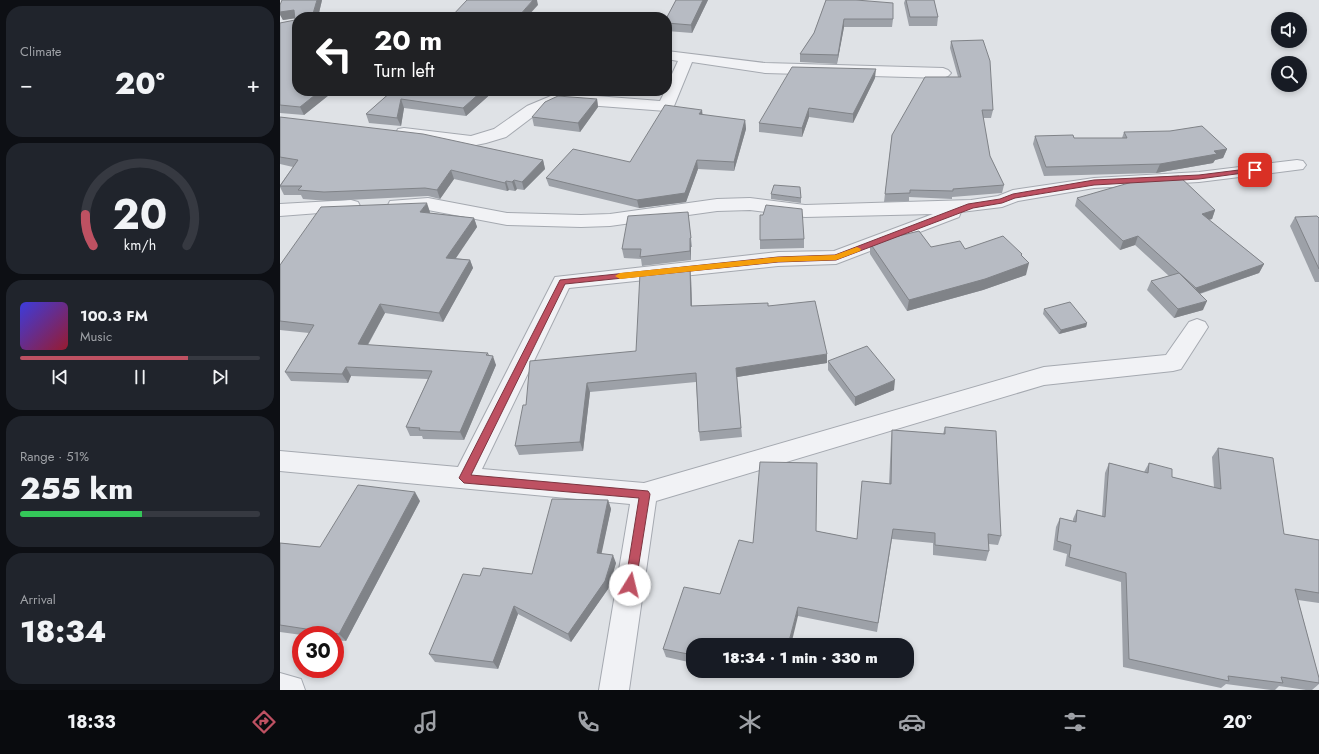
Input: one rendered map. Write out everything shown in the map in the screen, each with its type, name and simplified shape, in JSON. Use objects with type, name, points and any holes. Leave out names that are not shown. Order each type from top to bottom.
[{"type":"street","points":[[672,56],[765,68],[943,73]]},
{"type":"street","points":[[672,92],[687,57]]},
{"type":"street","points":[[388,131],[471,141],[500,133],[534,109],[558,98],[666,106],[670,96]]},
{"type":"street","points":[[280,210],[428,204],[507,219],[581,221],[610,220],[717,205],[750,204],[805,211],[971,206],[1002,201],[1013,196],[1094,183],[1199,177],[1297,165]]},
{"type":"street","points":[[464,478],[562,282],[778,260],[836,257],[971,206]]},
{"type":"street","points":[[280,460],[644,494],[1044,376],[1173,363],[1197,327]]},
{"type":"street","points":[[614,690],[644,494]]},
{"type":"street","points":[[280,688],[290,690]]},
{"type":"building","points":[[282,0],[317,0],[313,12],[294,12],[294,10],[280,12]]},
{"type":"building","points":[[467,0],[533,0],[522,12],[456,12]]},
{"type":"building","points":[[676,0],[703,0],[691,25],[672,23],[672,12],[670,12]]},
{"type":"building","points":[[826,0],[856,0],[893,3],[893,19],[844,19],[838,55],[800,54],[814,33]]},
{"type":"building","points":[[906,0],[934,0],[938,17],[910,17]]},
{"type":"building","points":[[292,21],[292,96],[314,96],[300,107],[280,105],[280,23]]},
{"type":"building","points":[[983,40],[990,61],[993,110],[982,110],[990,156],[1004,185],[953,189],[953,191],[910,190],[910,193],[885,194],[892,135],[925,77],[961,77],[951,41]]},
{"type":"building","points":[[792,67],[876,69],[853,114],[809,108],[802,128],[759,123]]},
{"type":"building","points":[[386,96],[476,96],[463,108],[401,99],[397,118],[366,114]]},
{"type":"building","points":[[558,96],[597,99],[578,123],[532,117],[545,102]]},
{"type":"building","points":[[665,105],[702,110],[699,114],[745,120],[734,162],[697,160],[685,193],[637,200],[546,178],[573,149],[630,162]]},
{"type":"building","points":[[280,117],[423,134],[543,160],[522,182],[514,180],[512,182],[506,181],[505,183],[451,170],[437,190],[425,188],[324,192],[298,190],[302,186],[280,186],[298,160],[280,157]]},
{"type":"building","points":[[1202,126],[1227,149],[1214,151],[1217,154],[1160,164],[1046,167],[1035,136],[1073,135],[1074,138],[1127,138],[1124,132],[1170,131]]},
{"type":"building","points":[[1179,176],[1215,210],[1202,214],[1264,264],[1196,288],[1138,236],[1123,241],[1077,198],[1146,178]]},
{"type":"building","points":[[774,185],[800,187],[801,198],[771,194]]},
{"type":"building","points":[[427,203],[420,212],[474,218],[446,258],[470,260],[439,313],[380,304],[358,344],[488,353],[486,355],[493,356],[460,432],[419,430],[420,428],[406,427],[432,371],[346,367],[342,374],[285,372],[314,325],[280,321],[280,265],[321,207]]},
{"type":"building","points":[[766,205],[802,209],[804,239],[760,240],[760,215],[763,215]]},
{"type":"building","points":[[688,212],[691,238],[690,251],[640,257],[641,249],[622,249],[628,216]]},
{"type":"building","points":[[1317,216],[1319,218],[1319,269],[1295,217]]},
{"type":"building","points":[[919,231],[931,247],[960,241],[965,249],[1003,236],[1022,254],[1021,255],[1029,263],[985,279],[909,300],[870,243]]},
{"type":"building","points":[[690,267],[691,306],[768,303],[768,306],[815,301],[827,354],[736,368],[741,428],[699,432],[696,373],[587,383],[580,442],[515,446],[523,405],[526,405],[530,361],[636,351],[640,273]]},
{"type":"building","points":[[1179,273],[1207,301],[1178,309],[1151,281]]},
{"type":"building","points":[[1070,302],[1087,323],[1061,330],[1044,309]]},
{"type":"building","points":[[867,346],[895,380],[855,397],[828,361]]},
{"type":"building","points":[[945,427],[996,431],[1001,536],[988,534],[989,551],[935,545],[935,533],[893,529],[878,623],[798,607],[790,638],[686,638],[686,654],[663,649],[684,587],[720,594],[739,540],[753,543],[760,462],[817,463],[816,531],[857,539],[862,481],[891,484],[892,430],[945,434]]},
{"type":"building","points":[[1218,448],[1273,458],[1284,534],[1319,540],[1319,593],[1295,589],[1319,678],[1319,683],[1281,677],[1283,683],[1228,676],[1229,681],[1129,659],[1126,573],[1069,557],[1071,545],[1057,541],[1060,518],[1076,522],[1077,510],[1105,517],[1109,463],[1148,473],[1149,463],[1172,469],[1172,477],[1221,489]]},
{"type":"building","points":[[358,485],[415,492],[343,626],[292,627],[280,625],[280,543],[320,547]]},
{"type":"building","points":[[552,499],[608,500],[597,553],[613,555],[605,581],[568,634],[514,606],[493,662],[429,654],[463,574],[480,576],[483,568],[532,574]]},
{"type":"slow traffic","points":[[620,276],[778,260],[836,257],[857,249]]},
{"type":"route","points":[[630,585],[644,494],[464,478],[562,282],[778,260],[836,257],[971,206],[1002,201],[1013,196],[1094,183],[1199,177],[1255,170]]}]
